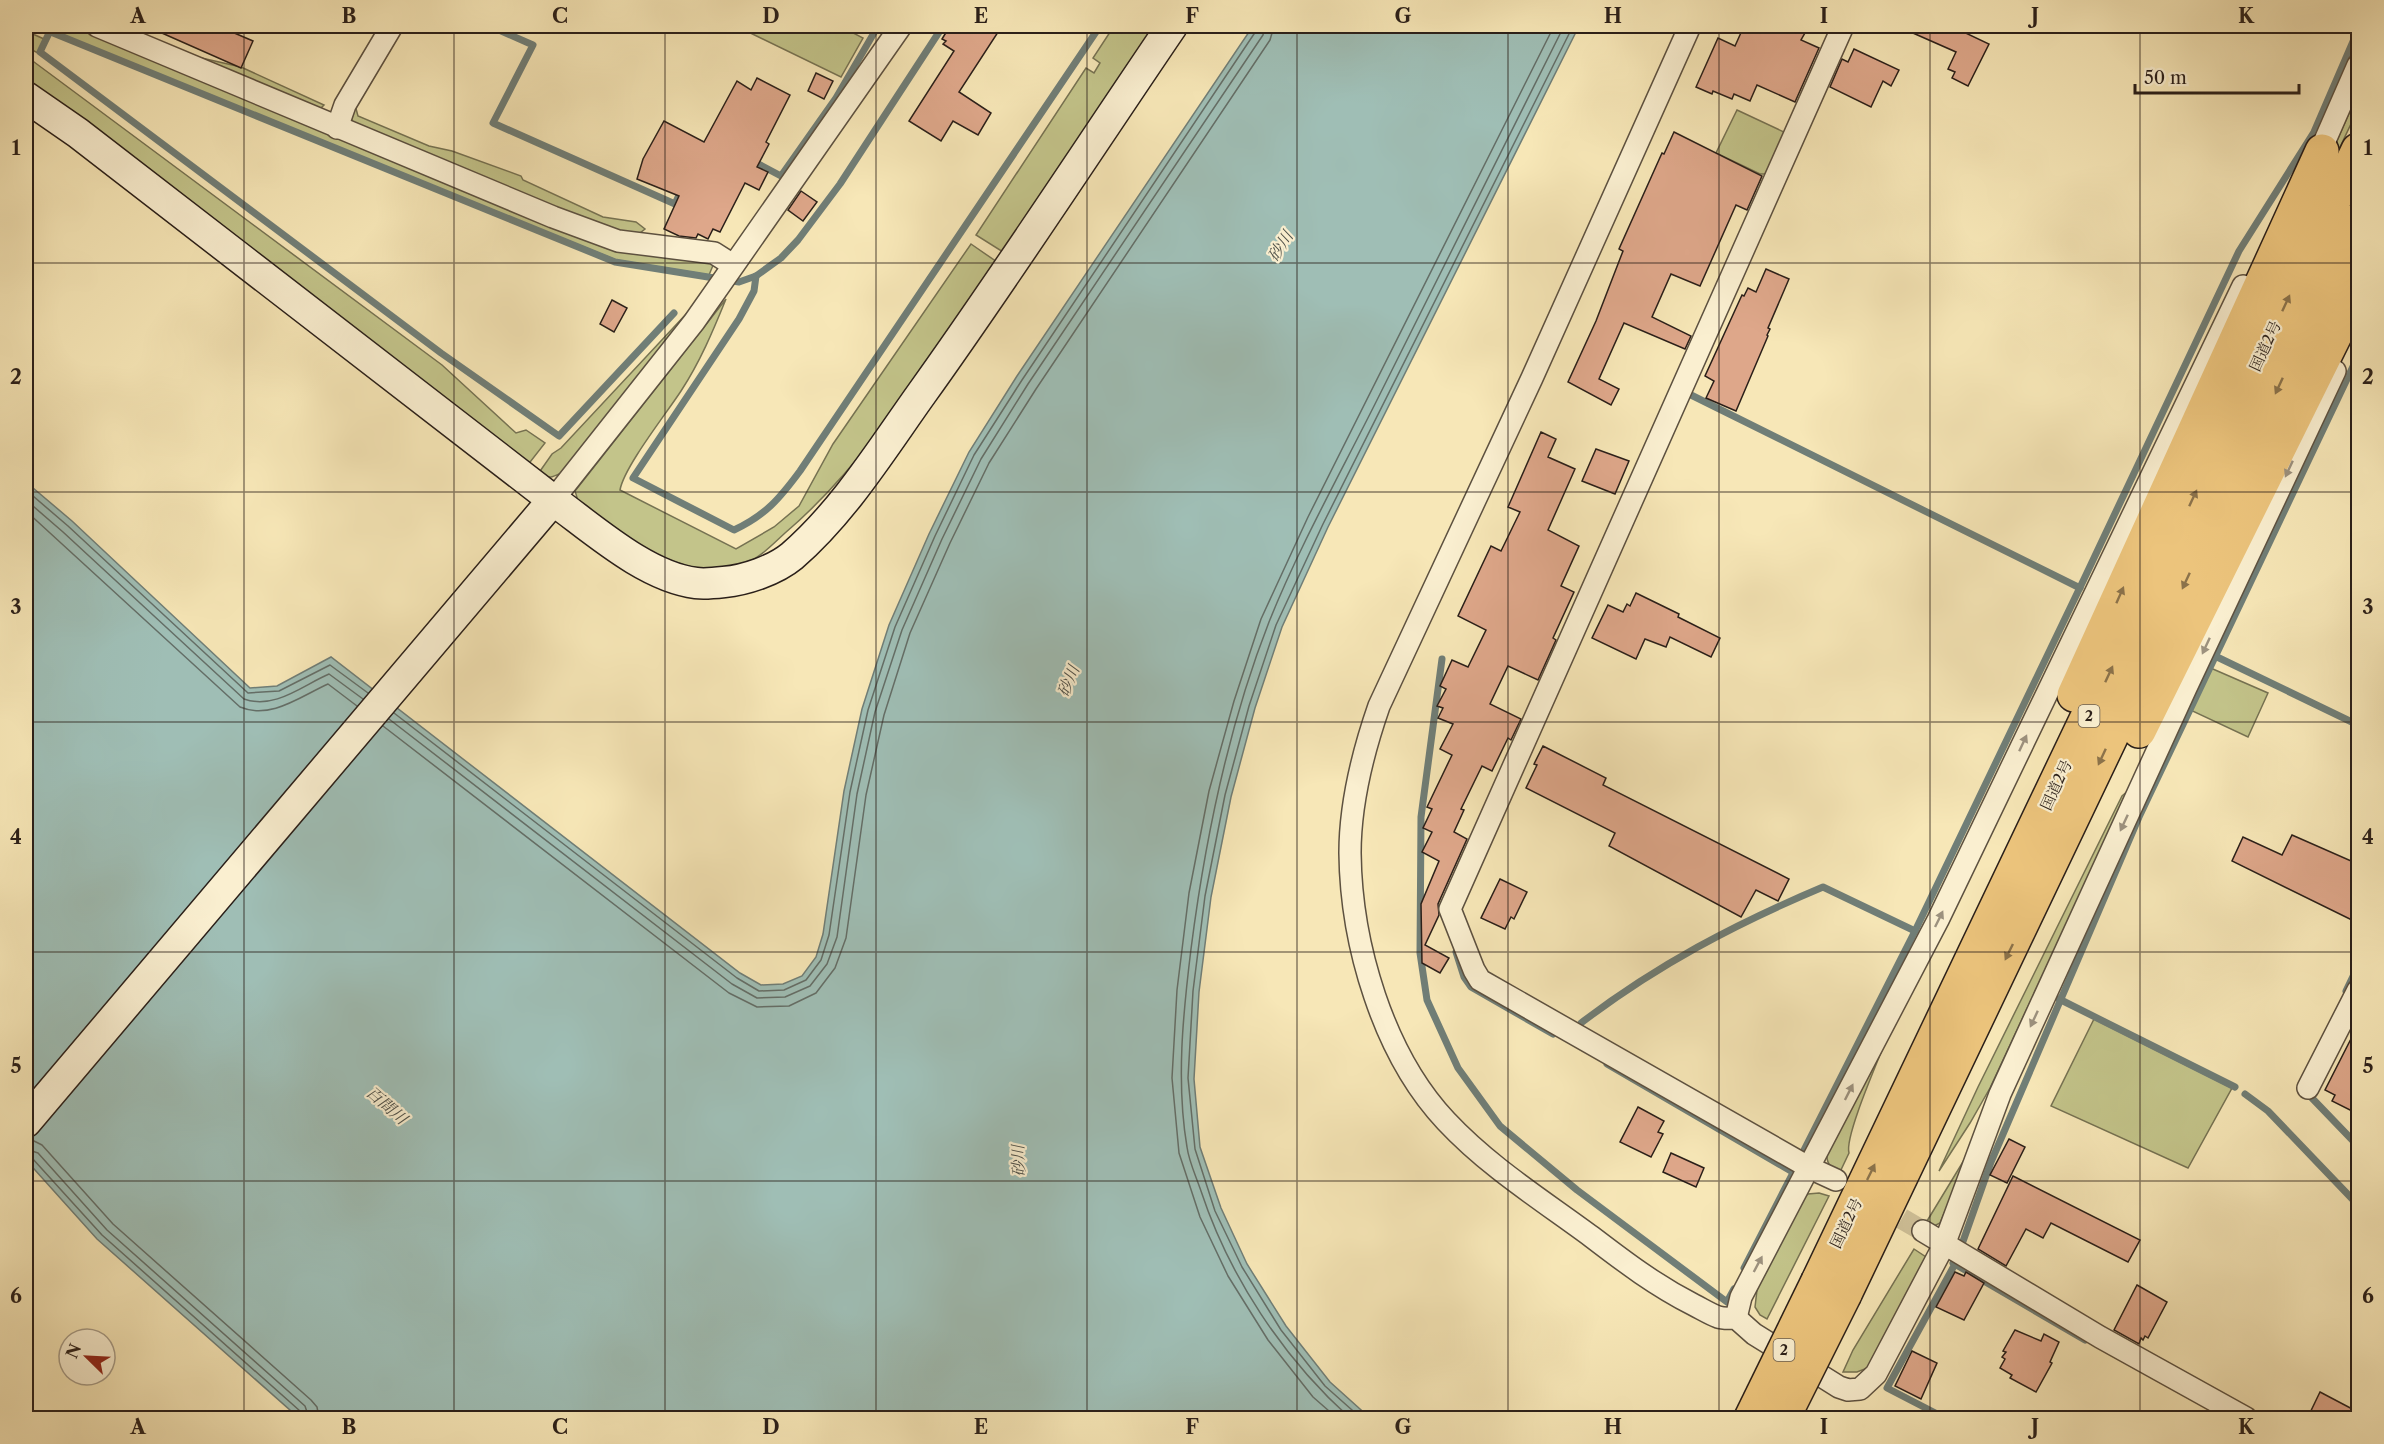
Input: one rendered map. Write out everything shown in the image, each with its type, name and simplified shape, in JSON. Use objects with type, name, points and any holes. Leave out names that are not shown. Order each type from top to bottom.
[{"type":"highway","name":"国道2号","points":[[1783,1419],[1891,1131],[2358,150]]},
{"type":"highway","points":[[1891,1131],[2011,833],[2322,151]]},
{"type":"highway","name":"国道2号","points":[[1751,1419],[1831,1287],[2027,914],[2358,220]]},
{"type":"highway","points":[[2027,914],[2070,869],[2358,289]]},
{"type":"street","points":[[97,26],[337,128],[618,241],[714,253],[727,274]]},
{"type":"street","points":[[337,128],[345,105],[392,26]]},
{"type":"street","points":[[26,1122],[553,500],[694,322],[901,26]]},
{"type":"street","points":[[26,98],[78,133],[553,500],[634,558],[666,576],[696,583],[726,582],[757,575],[790,557],[823,525],[864,474],[943,363],[1172,26]]},
{"type":"street","points":[[1690,26],[1532,378],[1379,706],[1366,744],[1355,801],[1350,852],[1354,902],[1361,948],[1374,996],[1418,1085],[1444,1119],[1481,1156],[1660,1288],[1720,1318],[1736,1318],[1754,1334],[1839,1387],[1848,1390],[1860,1389],[1876,1374],[1954,1250],[2000,1094],[2186,688],[2358,321]]},
{"type":"street","points":[[1836,1180],[1810,1168],[1480,980],[1450,909],[1843,26]]},
{"type":"street","points":[[1736,1318],[1741,1297],[1938,920],[2255,261],[2322,151],[2358,65]]},
{"type":"street","points":[[2308,1088],[2358,990]]},
{"type":"street","points":[[1923,1231],[2100,1337],[2246,1419]]},
{"type":"green space","points":[[46,26],[84,26],[346,137],[714,263],[709,275],[616,260],[76,41]]},
{"type":"green space","points":[[736,26],[840,26],[863,38],[841,77]]},
{"type":"green space","points":[[1114,26],[1156,26],[1003,252],[976,235],[1086,68],[1094,73],[1100,63],[1093,58]]},
{"type":"green space","points":[[26,31],[44,39],[38,53],[26,47]]},
{"type":"green space","points":[[184,54],[241,67],[324,105],[317,112]]},
{"type":"green space","points":[[26,56],[442,365],[516,433],[526,430],[545,443],[527,466],[26,82]]},
{"type":"green space","points":[[2358,93],[2358,109],[2289,255],[2287,254]]},
{"type":"green space","points":[[355,105],[358,116],[429,146],[452,151],[521,176],[523,180],[603,217],[636,222],[645,229],[636,236],[629,237],[354,126],[350,115]]},
{"type":"green space","points":[[1737,110],[1786,133],[1766,174],[1760,174],[1716,153]]},
{"type":"green space","points":[[971,244],[997,262],[949,333],[899,405],[845,473],[816,504],[760,555],[742,565],[717,570],[680,564],[646,549],[581,508],[575,491],[726,299],[694,369],[629,468],[620,490],[736,549],[774,527],[799,506],[833,444]]},
{"type":"green space","points":[[690,312],[567,470],[546,477],[538,474],[552,454],[561,448]]},
{"type":"green space","points":[[2206,666],[2268,693],[2248,737],[2186,708]]},
{"type":"green space","points":[[2129,790],[1990,1088],[1939,1171],[2122,796]]},
{"type":"green space","points":[[2094,1019],[2232,1088],[2188,1168],[2051,1106]]},
{"type":"green space","points":[[1890,1030],[1858,1112],[1852,1130],[1849,1153],[1839,1174],[1828,1163],[1827,1153]]},
{"type":"green space","points":[[1972,1147],[1940,1223],[1932,1227],[1924,1226]]},
{"type":"green space","points":[[1819,1193],[1829,1196],[1767,1319],[1760,1315],[1755,1307],[1757,1290],[1800,1201],[1808,1194]]},
{"type":"green space","points":[[1914,1249],[1926,1257],[1870,1367],[1857,1372],[1843,1372],[1853,1350]]},
{"type":"water","points":[[1253,26],[1579,26],[1328,527],[1282,627],[1255,708],[1231,797],[1211,897],[1199,992],[1194,1079],[1200,1147],[1221,1208],[1247,1264],[1286,1326],[1330,1382],[1370,1418],[299,1418],[97,1239],[26,1160],[26,482],[72,521],[250,688],[277,686],[331,657],[740,973],[761,985],[783,984],[802,976],[816,957],[823,934],[844,791],[862,709],[889,625],[929,534],[969,452],[1017,376]]},
{"type":"building","points":[[146,26],[218,26],[253,41],[241,68]]},
{"type":"building","points":[[950,26],[1002,26],[959,92],[991,113],[978,135],[953,121],[941,141],[909,121],[954,51],[943,44],[946,41],[942,39]]},
{"type":"building","points":[[1744,26],[1809,26],[1801,40],[1819,48],[1795,102],[1757,85],[1750,101],[1734,94],[1732,99],[1713,91],[1712,94],[1696,87],[1718,38],[1735,46]]},
{"type":"building","points":[[1897,26],[1951,26],[1989,44],[1968,86],[1952,78],[1955,72],[1948,69],[1956,52]]},
{"type":"building","points":[[1854,49],[1899,70],[1891,86],[1883,81],[1871,107],[1830,87],[1842,59],[1848,62]]},
{"type":"building","points":[[816,73],[833,81],[824,99],[808,91]]},
{"type":"building","points":[[757,78],[790,95],[766,142],[769,144],[757,167],[768,172],[759,190],[745,183],[720,232],[713,229],[708,239],[698,234],[696,238],[679,236],[664,229],[679,196],[637,179],[643,159],[664,121],[704,142],[737,81],[751,90]]},
{"type":"building","points":[[1674,132],[1762,176],[1747,210],[1736,205],[1700,286],[1671,274],[1652,317],[1691,336],[1685,349],[1624,323],[1599,379],[1619,389],[1611,405],[1568,382],[1596,321],[1623,251],[1619,249],[1662,153],[1664,154]]},
{"type":"building","points":[[801,191],[817,202],[803,221],[788,210]]},
{"type":"building","points":[[1766,269],[1789,279],[1736,411],[1706,398],[1714,381],[1705,376],[1742,295],[1744,296],[1748,288],[1756,292]]},
{"type":"building","points":[[612,300],[627,308],[614,332],[600,324]]},
{"type":"building","points":[[1541,432],[1556,439],[1548,457],[1575,469],[1548,530],[1579,546],[1561,586],[1574,592],[1553,638],[1556,640],[1538,680],[1508,666],[1490,704],[1521,719],[1511,740],[1508,738],[1492,771],[1482,766],[1461,809],[1464,810],[1454,832],[1467,839],[1438,904],[1439,915],[1425,945],[1449,958],[1440,973],[1422,963],[1421,904],[1439,861],[1422,852],[1432,832],[1423,828],[1432,809],[1427,807],[1452,755],[1440,749],[1453,724],[1438,718],[1443,708],[1437,706],[1446,689],[1440,686],[1452,660],[1468,667],[1486,630],[1458,616],[1491,546],[1501,551],[1520,512],[1508,507]]},
{"type":"building","points":[[1596,449],[1629,461],[1615,494],[1582,481]]},
{"type":"building","points":[[1636,593],[1720,638],[1711,657],[1670,637],[1666,647],[1645,639],[1636,659],[1592,638],[1608,605],[1623,612],[1627,604],[1630,606]]},
{"type":"building","points":[[1543,746],[1606,778],[1603,785],[1789,879],[1778,901],[1756,890],[1741,917],[1609,846],[1615,833],[1526,788]]},
{"type":"building","points":[[2292,835],[2358,864],[2358,923],[2232,861],[2243,837],[2282,855]]},
{"type":"building","points":[[1500,879],[1527,892],[1514,919],[1511,917],[1505,929],[1481,918]]},
{"type":"building","points":[[2358,1025],[2358,1114],[2332,1101],[2335,1095],[2325,1090]]},
{"type":"building","points":[[1638,1107],[1664,1121],[1658,1132],[1663,1134],[1651,1157],[1620,1142]]},
{"type":"building","points":[[2009,1139],[2025,1147],[2007,1183],[1990,1175]]},
{"type":"building","points":[[1671,1153],[1704,1168],[1696,1187],[1663,1172]]},
{"type":"building","points":[[2013,1176],[2140,1240],[2128,1262],[2051,1223],[2043,1238],[2026,1229],[2006,1266],[1978,1249]]},
{"type":"building","points":[[1955,1272],[1964,1276],[1966,1272],[1984,1283],[1964,1320],[1936,1307]]},
{"type":"building","points":[[2137,1285],[2167,1302],[2148,1338],[2145,1336],[2143,1340],[2141,1338],[2139,1344],[2114,1330]]},
{"type":"building","points":[[2015,1330],[2041,1341],[2044,1334],[2059,1342],[2050,1362],[2052,1363],[2036,1392],[2010,1378],[2012,1375],[2000,1368],[2005,1359],[2002,1357],[2006,1352],[2003,1351]]},
{"type":"building","points":[[1912,1351],[1937,1363],[1921,1399],[1895,1386]]},
{"type":"building","points":[[2320,1392],[2358,1412],[2358,1419],[2307,1419]]},
{"type":"waterway","points":[[36,26],[615,262],[739,282],[756,276],[781,258],[798,240],[840,184],[943,26]]},
{"type":"waterway","points":[[490,26],[533,45],[493,123],[675,204],[680,193]]},
{"type":"waterway","points":[[751,160],[781,176],[836,98],[878,26]]},
{"type":"waterway","points":[[756,276],[754,291],[739,319],[633,478],[734,530],[755,518],[771,505],[800,471],[1100,26]]},
{"type":"waterway","points":[[1802,1154],[1915,931],[2239,251],[2314,132],[2358,30]]},
{"type":"waterway","points":[[50,31],[40,52],[441,353],[559,436],[674,313]]},
{"type":"waterway","points":[[1945,1418],[1887,1388],[1955,1264],[1991,1162],[2139,817],[2358,356]]},
{"type":"waterway","points":[[1689,394],[2080,588]]},
{"type":"waterway","points":[[2215,656],[2358,725]]},
{"type":"waterway","points":[[1442,659],[1421,817],[1420,953],[1427,1000],[1458,1068],[1500,1126],[1577,1190],[1727,1302],[1734,1289]]},
{"type":"waterway","points":[[1579,1028],[1581,1023],[1610,1002],[1668,964],[1728,931],[1823,887],[1915,931]]},
{"type":"waterway","points":[[1456,952],[1464,977],[1471,987],[1553,1034]]},
{"type":"waterway","points":[[2346,991],[2358,966]]},
{"type":"waterway","points":[[2059,999],[2235,1087]]},
{"type":"waterway","points":[[1607,1064],[1796,1174]]},
{"type":"waterway","points":[[2245,1094],[2268,1111],[2358,1205]]},
{"type":"waterway","points":[[2309,1095],[2358,1146]]},
{"type":"waterway","points":[[1744,1268],[1795,1169]]},
{"type":"waterway","points":[[1953,1263],[2085,1340]]},
{"type":"tunnel","points":[[1875,1203],[1923,1231]]},
{"type":"water label","name":"砂川","points":[[1280,246]]},
{"type":"water label","name":"砂川","points":[[1068,681]]},
{"type":"water label","name":"百間川","points":[[387,1105]]},
{"type":"water label","name":"砂川","points":[[1018,1161]]}]
